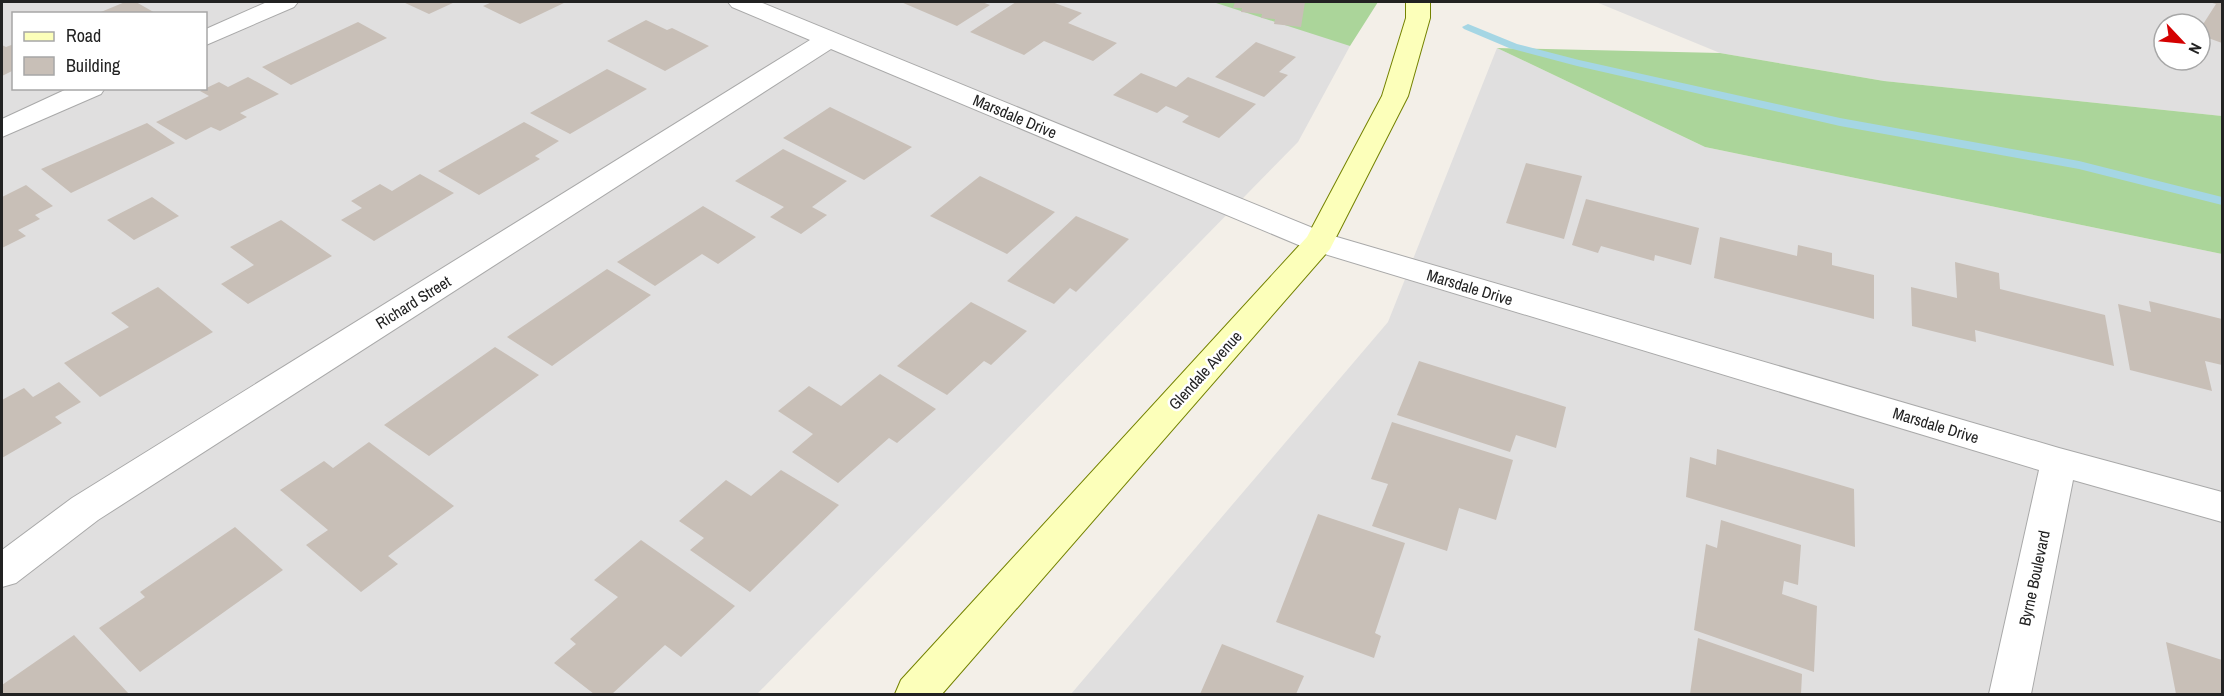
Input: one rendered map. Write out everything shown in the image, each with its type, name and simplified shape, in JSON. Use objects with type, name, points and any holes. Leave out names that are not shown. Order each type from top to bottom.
[{"type":"main road","name":"Glendale Avenue","points":[[916,694],[1319,242],[1395,96],[1418,18],[1418,2]]},
{"type":"street","points":[[207,38],[286,2]]},
{"type":"street","name":"Marsdale Drive","points":[[740,2],[1319,242],[2059,462],[2223,507]]},
{"type":"street","name":"Richard Street","points":[[2,571],[85,509],[829,39]]},
{"type":"street","points":[[2,129],[88,90]]},
{"type":"street","name":"Byrne Boulevard","points":[[2010,694],[2059,462]]},
{"type":"shaded area","points":[[2,2],[1320,2],[1350,46],[1298,142],[757,694],[2,694]]},
{"type":"shaded area","points":[[1596,2],[2222,2],[2222,116],[1884,81],[1720,53]]},
{"type":"shaded area","points":[[1497,48],[1705,147],[2222,254],[2222,694],[1071,694],[1388,322]]},
{"type":"green space","points":[[1213,2],[1378,2],[1350,46]]},
{"type":"green space","points":[[1497,48],[1720,53],[1884,81],[2222,116],[2222,254],[1705,147]]},
{"type":"building","points":[[125,2],[136,2],[154,12],[101,12]]},
{"type":"building","points":[[403,2],[455,2],[429,14]]},
{"type":"building","points":[[492,2],[566,2],[520,24],[483,6]]},
{"type":"building","points":[[901,2],[982,2],[990,5],[957,26]]},
{"type":"building","points":[[1016,2],[1052,2],[1082,13],[1068,23],[1117,43],[1093,61],[1044,41],[1024,55],[970,32]]},
{"type":"building","points":[[1235,2],[1305,2],[1301,27],[1274,24],[1275,19],[1261,18],[1262,14],[1241,12],[1242,8],[1233,8]]},
{"type":"building","points":[[2209,2],[2222,2],[2222,43],[2212,39],[2211,12],[2216,4]]},
{"type":"building","points":[[646,20],[667,30],[672,28],[709,46],[665,71],[607,41]]},
{"type":"building","points":[[358,22],[387,38],[291,85],[262,67]]},
{"type":"building","points":[[1256,42],[1296,57],[1279,72],[1288,75],[1264,97],[1215,77]]},
{"type":"building","points":[[2,45],[6,47],[12,45],[12,71],[2,76]]},
{"type":"building","points":[[607,69],[647,89],[570,134],[530,113]]},
{"type":"building","points":[[1141,73],[1176,87],[1188,77],[1256,104],[1219,138],[1182,122],[1189,116],[1166,106],[1157,113],[1113,95]]},
{"type":"building","points":[[248,77],[279,94],[240,113],[247,117],[220,131],[211,127],[186,140],[156,122],[209,96],[200,91],[207,90],[207,88],[219,82],[228,87]]},
{"type":"building","points":[[830,107],[912,147],[864,180],[783,138]]},
{"type":"building","points":[[524,122],[559,141],[535,156],[540,159],[479,195],[438,171]]},
{"type":"building","points":[[147,123],[175,143],[71,193],[41,169]]},
{"type":"building","points":[[783,149],[847,181],[812,207],[827,215],[801,234],[770,217],[784,207],[735,181]]},
{"type":"building","points":[[1526,163],[1582,176],[1564,239],[1506,223]]},
{"type":"building","points":[[420,174],[454,193],[374,241],[341,220],[362,208],[351,201],[380,184],[392,191]]},
{"type":"building","points":[[980,176],[1055,212],[1007,254],[930,216]]},
{"type":"building","points":[[26,185],[53,206],[35,215],[40,219],[18,230],[26,236],[2,248],[2,197]]},
{"type":"building","points":[[152,197],[179,216],[134,240],[107,220]]},
{"type":"building","points":[[1586,199],[1699,228],[1691,265],[1655,255],[1654,261],[1601,246],[1598,253],[1572,245]]},
{"type":"building","points":[[703,206],[756,237],[718,264],[702,254],[655,286],[617,262]]},
{"type":"building","points":[[1076,216],[1129,239],[1076,292],[1070,288],[1054,304],[1007,281]]},
{"type":"building","points":[[281,220],[332,256],[248,304],[221,284],[254,265],[230,247]]},
{"type":"building","points":[[1720,237],[1797,256],[1798,245],[1832,253],[1832,265],[1874,275],[1874,319],[1714,278]]},
{"type":"building","points":[[1955,262],[1999,273],[2000,289],[2105,315],[2114,366],[1975,330],[1976,342],[1912,326],[1911,287],[1957,298]]},
{"type":"building","points":[[607,269],[651,295],[552,366],[507,337]]},
{"type":"building","points":[[158,287],[213,332],[100,397],[64,363],[129,327],[111,313]]},
{"type":"building","points":[[2149,301],[2222,319],[2222,365],[2205,361],[2212,391],[2130,370],[2118,304],[2151,312]]},
{"type":"building","points":[[971,302],[1027,331],[991,365],[984,361],[947,395],[897,366]]},
{"type":"building","points":[[495,347],[539,375],[429,456],[384,425]]},
{"type":"building","points":[[1419,361],[1566,407],[1556,448],[1516,435],[1510,452],[1397,415]]},
{"type":"building","points":[[880,374],[936,409],[897,443],[889,438],[838,483],[792,452],[813,434],[778,411],[809,386],[841,406]]},
{"type":"building","points":[[59,382],[81,402],[55,417],[62,423],[2,458],[2,400],[24,388],[33,397]]},
{"type":"building","points":[[1392,422],[1513,460],[1496,520],[1459,508],[1447,551],[1372,526],[1388,484],[1371,479]]},
{"type":"building","points":[[369,442],[454,506],[388,556],[398,564],[361,592],[306,545],[328,530],[280,490],[324,461],[333,468]]},
{"type":"building","points":[[1717,449],[1854,489],[1855,547],[1686,497],[1690,457],[1716,465]]},
{"type":"building","points":[[781,470],[839,505],[750,592],[690,550],[704,538],[679,521],[726,480],[751,496]]},
{"type":"building","points":[[1318,514],[1405,543],[1375,633],[1381,636],[1374,658],[1276,622]]},
{"type":"building","points":[[1721,520],[1801,545],[1798,585],[1784,581],[1782,594],[1817,606],[1814,672],[1694,630],[1706,544],[1717,548]]},
{"type":"building","points":[[235,527],[283,570],[140,672],[99,628],[145,597],[140,592]]},
{"type":"building","points":[[641,540],[735,606],[681,657],[665,645],[612,694],[594,694],[554,663],[576,644],[570,639],[618,597],[594,580]]},
{"type":"building","points":[[74,635],[129,694],[2,694],[2,685]]},
{"type":"building","points":[[1698,638],[1802,674],[1801,694],[1690,694]]},
{"type":"building","points":[[2166,642],[2222,660],[2222,694],[2176,694]]},
{"type":"building","points":[[1222,644],[1304,676],[1296,694],[1200,694]]},
{"type":"waterway","points":[[1468,27],[1513,46],[1577,63],[1840,122],[2079,165],[2222,201]]}]
